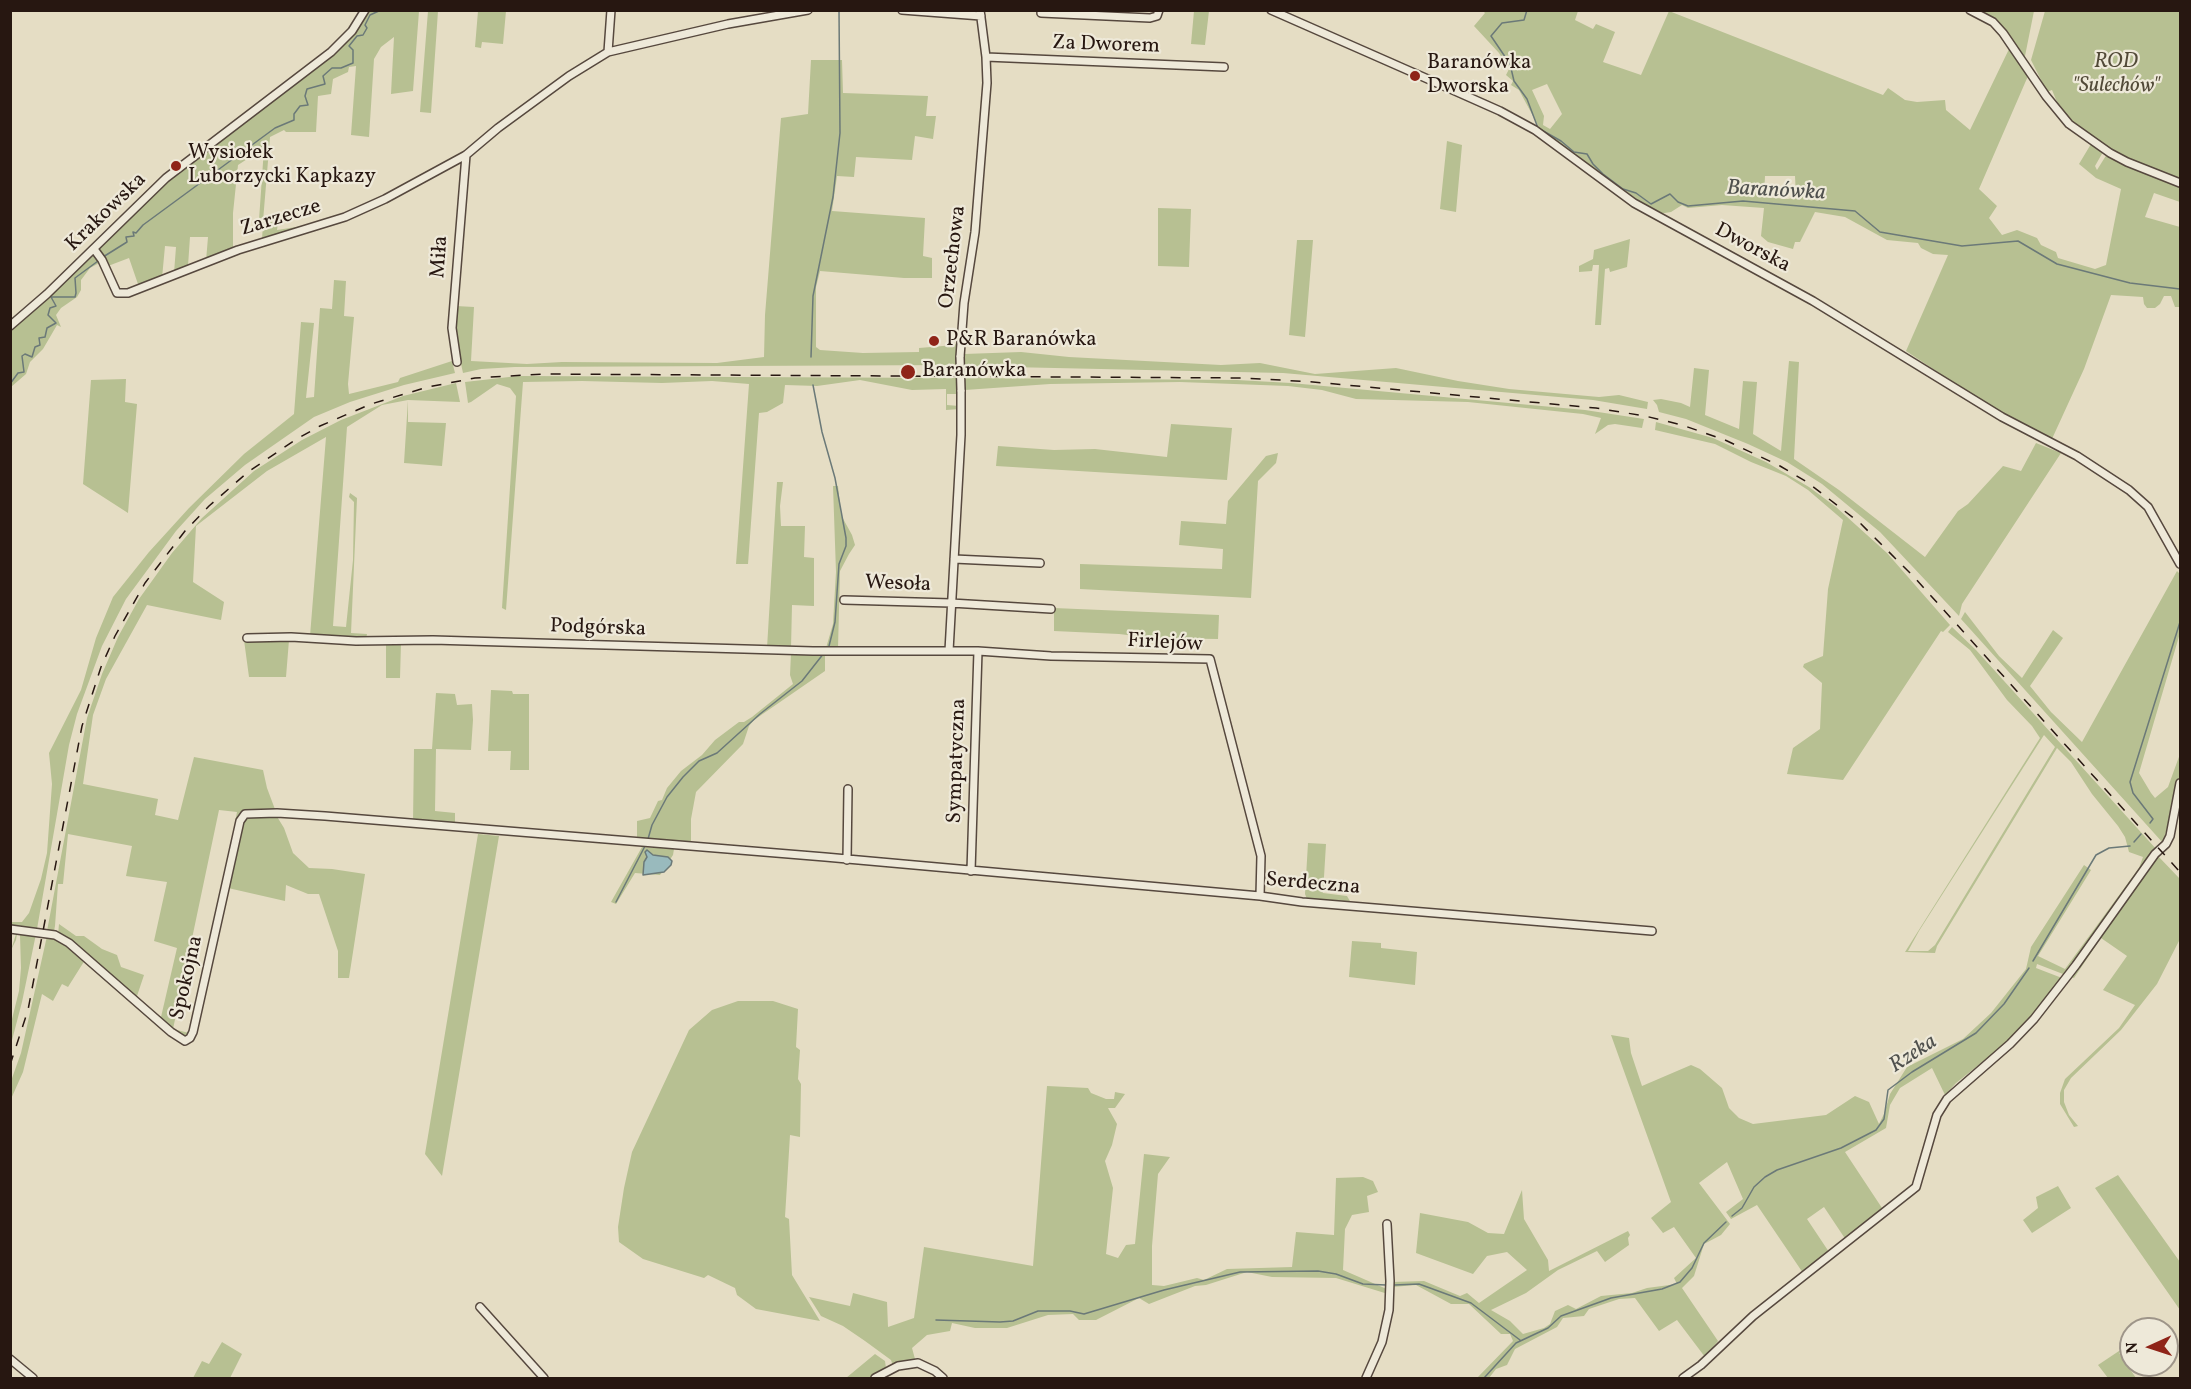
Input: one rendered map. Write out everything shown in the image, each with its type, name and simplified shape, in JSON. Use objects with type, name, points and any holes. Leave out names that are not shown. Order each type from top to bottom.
[{"type":"street","name":"Krakowska","points":[[10,326],[47,294],[166,178],[331,52],[352,31],[365,10]]},
{"type":"street","points":[[608,52],[611,10]]},
{"type":"street","name":"Zarzecze","points":[[94,249],[102,260],[117,293],[128,293],[238,250],[345,217],[385,199],[466,155],[551,89],[608,52],[728,24],[808,10]]},
{"type":"street","points":[[902,10],[980,13]]},
{"type":"street","points":[[1041,13],[1150,18],[1157,16],[1159,10]]},
{"type":"street","name":"Dworska","points":[[1271,10],[1491,107],[1535,130],[1634,203],[1813,301],[2002,417],[2077,456],[2129,490],[2148,507],[2181,564]]},
{"type":"street","points":[[1970,10],[1993,22],[2003,33],[2052,104],[2069,124],[2118,158],[2181,183]]},
{"type":"street","name":"Orzechowa","points":[[949,651],[961,435],[960,357],[964,303],[975,232],[986,101],[986,57],[980,13]]},
{"type":"street","name":"Za Dworem","points":[[986,57],[1224,67]]},
{"type":"street","name":"Miła","points":[[457,362],[452,328],[466,155]]},
{"type":"street","points":[[954,559],[1040,563]]},
{"type":"street","name":"Wesoła","points":[[844,600],[1052,609]]},
{"type":"street","name":"Podgórska","points":[[247,638],[291,637],[356,641],[433,640],[801,651],[949,651]]},
{"type":"street","name":"Firlejów","points":[[949,651],[1051,656],[1210,659],[1261,856],[1260,896]]},
{"type":"street","name":"Sympatyczna","points":[[971,871],[978,651]]},
{"type":"street","points":[[1683,1378],[1701,1365],[1753,1316],[1916,1187],[1937,1116],[1947,1099],[2010,1044],[2034,1019],[2076,965],[2155,854],[2168,841],[2181,783]]},
{"type":"street","points":[[847,860],[848,789]]},
{"type":"street","name":"Serdeczna","points":[[277,813],[847,860],[1260,896],[1302,902],[1652,931]]},
{"type":"street","name":"Spokojna","points":[[10,929],[55,935],[69,943],[171,1032],[185,1041],[193,1032],[240,821],[245,814],[277,813]]},
{"type":"street","points":[[1366,1378],[1382,1342],[1389,1310],[1387,1224]]},
{"type":"street","points":[[480,1307],[544,1378]]},
{"type":"street","points":[[10,1359],[33,1378]]},
{"type":"street","points":[[875,1378],[898,1366],[918,1363],[935,1371],[943,1378]]},
{"type":"green space","points":[[367,11],[419,11],[413,91],[391,94],[394,37],[381,47],[374,59],[369,137],[351,135],[356,66],[349,67],[348,72],[333,79],[331,94],[318,96],[316,132],[286,132],[284,130],[270,137],[263,221],[278,223],[277,230],[309,225],[262,240],[263,222],[259,220],[264,148],[238,165],[233,213],[233,249],[206,261],[208,237],[190,237],[188,266],[174,273],[176,247],[165,246],[162,278],[139,287],[129,258],[108,266],[99,251],[99,246],[110,238],[149,197],[171,179],[335,53],[353,35]]},
{"type":"green space","points":[[428,11],[438,11],[431,113],[420,112]]},
{"type":"green space","points":[[478,11],[506,11],[503,44],[482,42],[481,48],[475,47]]},
{"type":"green space","points":[[1194,11],[1209,11],[1205,45],[1191,44]]},
{"type":"green space","points":[[1483,11],[1578,11],[1575,20],[1593,29],[1596,24],[1615,32],[1603,62],[1641,75],[1669,11],[1883,95],[1888,88],[1905,100],[1917,102],[1945,100],[1946,110],[1970,130],[2010,47],[2028,76],[1979,189],[1997,206],[1989,218],[2002,235],[2017,230],[2037,238],[2041,245],[2056,252],[2058,258],[2095,269],[2106,265],[2121,189],[2096,178],[2079,164],[2091,144],[2103,152],[2095,166],[2097,170],[2107,154],[2180,185],[2180,202],[2154,193],[2145,217],[2180,227],[2180,307],[2175,307],[2171,296],[2164,296],[2155,308],[2147,308],[2143,297],[2111,295],[2084,369],[2051,441],[2002,415],[1906,351],[1948,255],[1933,254],[1921,248],[1918,243],[1887,240],[1845,217],[1815,212],[1800,242],[1795,242],[1793,249],[1768,242],[1761,236],[1764,208],[1722,205],[1688,208],[1682,205],[1671,212],[1658,214],[1541,131],[1519,90],[1511,85],[1513,81],[1506,75],[1509,69],[1499,53],[1474,26],[1485,13]],"holes":[[[1547,84],[1562,114],[1550,129],[1543,125],[1544,116],[1532,90]],[[1765,176],[1795,176],[1796,197],[1788,199],[1764,197]]]},
{"type":"green space","points":[[1971,11],[2034,11],[2024,61],[1996,21]]},
{"type":"green space","name":"ROD \"Sulechów\"","points":[[2045,11],[2180,11],[2180,180],[2145,167],[2108,149],[2062,114],[2052,90],[2047,92],[2031,60]]},
{"type":"green space","points":[[811,60],[842,60],[843,93],[928,96],[926,116],[936,116],[933,139],[915,136],[912,160],[856,157],[854,177],[837,176],[832,211],[925,218],[923,256],[932,258],[932,278],[820,271],[816,287],[816,347],[820,350],[863,353],[919,352],[919,348],[955,345],[956,343],[956,365],[515,367],[481,369],[463,373],[455,336],[456,306],[474,307],[471,361],[527,364],[562,362],[717,363],[764,357],[765,315],[781,118],[808,114]]},
{"type":"green space","points":[[1447,141],[1462,145],[1456,212],[1440,209]]},
{"type":"green space","points":[[1158,208],[1191,209],[1189,267],[1158,266]]},
{"type":"green space","points":[[1630,239],[1627,267],[1610,272],[1609,268],[1605,269],[1601,325],[1595,325],[1599,265],[1593,265],[1592,271],[1579,272],[1579,266],[1593,259],[1594,250]]},
{"type":"green space","points":[[1297,240],[1313,240],[1305,337],[1289,335]]},
{"type":"green space","points":[[91,256],[97,256],[101,262],[90,268],[81,280],[81,290],[77,297],[61,308],[56,315],[61,327],[57,325],[43,349],[30,362],[26,374],[11,387],[11,329],[46,300]]},
{"type":"green space","points":[[334,280],[346,281],[344,316],[354,317],[349,394],[398,382],[400,378],[452,361],[455,373],[404,385],[350,402],[314,417],[245,465],[205,499],[176,531],[126,599],[102,646],[77,714],[69,745],[37,929],[11,927],[11,922],[22,922],[29,913],[47,853],[52,784],[49,753],[81,690],[96,638],[113,597],[149,552],[189,508],[244,454],[294,414],[301,322],[314,323],[306,398],[314,397],[320,308],[332,309]]},
{"type":"green space","points":[[1021,352],[1069,357],[1221,365],[1260,363],[1315,374],[1396,368],[1509,389],[1599,397],[1619,395],[1648,402],[1647,409],[1593,400],[1283,373],[964,366],[964,354]]},
{"type":"green space","points":[[1789,361],[1799,362],[1794,459],[1839,490],[1925,557],[1958,511],[1968,504],[2003,466],[2021,471],[2036,443],[2061,453],[1962,604],[1959,616],[1880,532],[1822,484],[1787,462],[1748,444],[1686,419],[1659,412],[1653,400],[1661,399],[1690,407],[1694,368],[1709,370],[1705,415],[1739,429],[1743,381],[1757,382],[1753,434],[1781,451]]},
{"type":"green space","points":[[518,376],[956,378],[956,389],[959,394],[947,394],[947,405],[959,406],[960,409],[946,410],[946,389],[912,390],[860,380],[817,386],[785,385],[783,403],[767,412],[759,413],[748,564],[736,564],[749,384],[712,381],[523,382],[506,610],[502,608],[516,396],[510,388],[497,384],[468,403],[465,382]]},
{"type":"green space","points":[[964,378],[1237,380],[1291,383],[1585,410],[1644,419],[1642,428],[1615,424],[1608,425],[1595,434],[1601,418],[1583,414],[1468,402],[1356,399],[1322,390],[1288,386],[1180,382],[1050,384],[965,390]]},
{"type":"green space","points":[[126,379],[125,402],[137,404],[128,513],[83,484],[91,380]]},
{"type":"green space","points":[[456,383],[460,402],[408,400],[382,405],[347,427],[333,626],[346,627],[353,560],[354,502],[349,497],[350,493],[357,498],[351,633],[367,634],[366,639],[310,636],[326,437],[267,471],[196,526],[193,582],[224,602],[221,620],[147,605],[106,679],[93,715],[83,784],[158,799],[155,815],[178,820],[194,757],[263,770],[276,812],[242,814],[190,1036],[182,1038],[58,935],[59,924],[76,936],[84,936],[102,949],[117,955],[121,967],[144,975],[136,999],[161,1017],[177,948],[154,941],[167,882],[126,876],[132,846],[68,834],[63,884],[58,884],[54,931],[47,931],[87,718],[118,637],[139,599],[172,553],[202,518],[254,471],[302,440],[341,420],[403,396]],"holes":[[[219,810],[237,812],[218,910],[189,1033],[173,1029]]]},
{"type":"green space","points":[[408,400],[408,422],[446,423],[442,466],[404,463]]},
{"type":"green space","points":[[1656,422],[1713,438],[1766,462],[1809,487],[1836,507],[1887,553],[1950,625],[1943,632],[1941,631],[1843,780],[1787,774],[1793,748],[1820,729],[1822,683],[1803,667],[1804,664],[1823,656],[1828,589],[1843,520],[1808,490],[1786,476],[1715,444],[1655,430]]},
{"type":"green space","points":[[1171,424],[1232,428],[1227,480],[996,466],[998,446],[1054,450],[1095,449],[1167,457]]},
{"type":"green space","points":[[1278,453],[1276,463],[1258,481],[1251,598],[1080,589],[1080,564],[1222,569],[1223,549],[1179,545],[1181,521],[1226,524],[1228,501],[1266,456]]},
{"type":"green space","points":[[777,482],[783,482],[780,506],[781,526],[805,526],[804,557],[814,558],[814,606],[792,605],[791,648],[767,648]]},
{"type":"green space","points":[[833,486],[838,486],[841,515],[855,545],[840,571],[838,648],[826,648],[833,624],[836,572]]},
{"type":"green space","points":[[2177,571],[2180,574],[2180,633],[2139,773],[2155,798],[2168,787],[2180,754],[2180,776],[2163,843],[1961,619],[1965,612],[1999,656],[2022,678],[2053,630],[2063,638],[2030,686],[2051,712],[2082,742]]},
{"type":"green space","points":[[1054,608],[1219,615],[1218,639],[1153,638],[1054,631]]},
{"type":"green space","points":[[1952,627],[1976,650],[2157,850],[2066,973],[2063,974],[2037,964],[2036,968],[2062,978],[2015,1036],[1956,1083],[1945,1095],[1932,1068],[1900,1088],[1890,1105],[1886,1128],[1845,1152],[1882,1208],[1846,1240],[1824,1207],[1807,1219],[1829,1252],[1803,1273],[1757,1205],[1731,1219],[1726,1212],[1743,1199],[1727,1162],[1699,1183],[1730,1224],[1721,1235],[1704,1244],[1694,1276],[1682,1288],[1718,1341],[1705,1357],[1677,1320],[1659,1331],[1635,1298],[1619,1299],[1589,1309],[1584,1316],[1563,1318],[1557,1327],[1515,1349],[1507,1365],[1496,1369],[1489,1378],[1477,1378],[1513,1341],[1510,1334],[1501,1334],[1469,1304],[1451,1304],[1416,1285],[1392,1287],[1392,1282],[1424,1281],[1460,1296],[1467,1293],[1479,1303],[1527,1270],[1507,1252],[1487,1256],[1473,1274],[1416,1253],[1420,1213],[1468,1222],[1488,1233],[1504,1234],[1522,1190],[1524,1219],[1548,1260],[1549,1271],[1628,1231],[1629,1245],[1605,1262],[1597,1251],[1558,1270],[1526,1293],[1491,1310],[1510,1321],[1523,1334],[1544,1328],[1550,1324],[1555,1311],[1568,1305],[1576,1309],[1601,1296],[1632,1293],[1647,1288],[1677,1284],[1674,1278],[1696,1258],[1674,1227],[1663,1233],[1651,1218],[1671,1202],[1611,1035],[1629,1038],[1631,1053],[1642,1086],[1691,1065],[1700,1069],[1722,1088],[1729,1108],[1739,1118],[1753,1124],[1826,1115],[1855,1096],[1869,1102],[1879,1124],[1890,1094],[1907,1067],[1963,1039],[1991,1013],[2026,969],[2031,947],[2084,865],[2091,870],[2038,956],[2065,969],[2139,868],[2143,857],[2129,852],[2125,837],[2118,826],[2092,794],[2071,762],[2057,748],[1937,946],[1935,953],[1905,952],[2040,738],[2032,726],[2007,700],[1970,650],[1948,632]],"holes":[[[2044,735],[2055,747],[1935,945],[1928,951],[1908,951]]]},
{"type":"green space","points":[[244,640],[289,640],[286,677],[249,677]]},
{"type":"green space","points":[[386,643],[401,643],[400,678],[386,678]]},
{"type":"green space","points":[[791,653],[825,655],[825,671],[754,720],[749,726],[743,744],[696,792],[691,819],[691,846],[637,840],[637,821],[650,818],[658,801],[662,800],[667,788],[681,771],[702,755],[715,740],[739,722],[752,717],[793,684],[790,675]]},
{"type":"green space","points":[[491,690],[529,694],[529,770],[510,770],[511,751],[488,751]]},
{"type":"green space","points":[[436,693],[455,694],[457,705],[472,704],[471,750],[436,749],[435,811],[455,813],[455,825],[413,822],[414,749],[432,749]]},
{"type":"green space","points":[[276,815],[284,828],[293,853],[309,868],[365,874],[349,978],[338,978],[338,951],[319,894],[308,894],[286,885],[285,901],[228,888],[243,821],[248,816]]},
{"type":"green space","points":[[478,834],[499,836],[442,1176],[425,1154]]},
{"type":"green space","points":[[1308,843],[1326,844],[1323,893],[1347,896],[1351,903],[1307,899],[1305,894]]},
{"type":"green space","points":[[642,847],[674,849],[673,855],[660,875],[635,873],[616,904],[611,902]]},
{"type":"green space","points":[[2158,856],[2180,879],[2180,939],[2157,984],[2121,1030],[2071,1078],[2064,1090],[2064,1102],[2069,1115],[2078,1126],[2074,1127],[2060,1104],[2060,1093],[2065,1079],[2119,1028],[2135,1005],[2103,990],[2127,956],[2101,938],[2074,978],[2070,977]]},
{"type":"green space","points":[[11,931],[36,934],[11,1044],[11,1023],[19,991],[21,968],[20,935],[17,934],[11,950],[16,934]]},
{"type":"green space","points":[[47,936],[65,944],[85,960],[68,987],[62,984],[53,1001],[42,994],[23,1072],[11,1099],[11,1081],[21,1053]]},
{"type":"green space","points":[[1352,941],[1381,943],[1381,948],[1417,952],[1415,985],[1349,977]]},
{"type":"green space","points":[[738,1001],[773,1001],[798,1009],[796,1047],[800,1050],[798,1079],[801,1084],[800,1137],[790,1135],[785,1217],[789,1219],[792,1275],[820,1321],[756,1309],[737,1295],[735,1288],[708,1275],[704,1278],[643,1259],[619,1242],[618,1227],[632,1152],[689,1030],[712,1010]]},
{"type":"green space","points":[[1047,1086],[1088,1088],[1091,1093],[1106,1099],[1114,1099],[1115,1092],[1125,1094],[1115,1108],[1108,1108],[1117,1124],[1105,1161],[1113,1188],[1106,1254],[1118,1258],[1126,1245],[1135,1244],[1144,1154],[1170,1157],[1158,1174],[1152,1246],[1152,1285],[1164,1286],[1197,1278],[1204,1280],[1227,1269],[1292,1267],[1296,1232],[1334,1235],[1336,1178],[1363,1177],[1373,1181],[1378,1192],[1367,1196],[1369,1212],[1352,1215],[1345,1229],[1343,1270],[1389,1290],[1388,1294],[1336,1278],[1272,1277],[1247,1272],[1206,1285],[1195,1286],[1149,1304],[1139,1298],[1096,1320],[1079,1320],[1073,1314],[1048,1315],[1007,1328],[975,1328],[952,1323],[950,1331],[927,1335],[912,1348],[915,1359],[893,1366],[891,1360],[865,1341],[843,1326],[821,1316],[809,1297],[850,1306],[853,1293],[887,1302],[888,1327],[914,1318],[924,1247],[1033,1266]]},
{"type":"green space","points":[[2118,1175],[2180,1262],[2180,1310],[2095,1188]]},
{"type":"green space","points":[[2058,1186],[2071,1208],[2032,1233],[2023,1220],[2038,1208],[2036,1197]]},
{"type":"green space","points":[[222,1342],[242,1354],[230,1378],[193,1378],[202,1361],[209,1364]]},
{"type":"green space","points":[[2119,1351],[2119,1377],[2136,1378],[2108,1378],[2098,1365]]},
{"type":"green space","points":[[875,1354],[885,1361],[886,1368],[870,1378],[846,1378]]},
{"type":"water","points":[[647,850],[653,855],[668,857],[672,861],[671,865],[664,872],[643,875]]},
{"type":"waterway","points":[[103,257],[127,242],[126,237],[134,236],[133,232],[136,233],[143,225],[275,128],[294,120],[294,114],[300,106],[308,105],[305,96],[307,89],[325,84],[323,76],[332,68],[341,68],[353,63],[353,50],[349,46],[357,36],[363,35],[370,15],[381,10]]},
{"type":"waterway","points":[[811,357],[813,296],[833,197],[840,133],[839,10]]},
{"type":"waterway","name":"Baranówka","points":[[1527,10],[1524,20],[1502,23],[1491,36],[1510,64],[1514,81],[1527,99],[1538,128],[1561,141],[1574,152],[1587,154],[1603,174],[1623,189],[1636,193],[1651,204],[1670,194],[1678,202],[1688,206],[1743,201],[1855,211],[1880,232],[1962,246],[2018,241],[2057,264],[2130,283],[2180,289]]},
{"type":"waterway","points":[[10,384],[18,373],[24,372],[22,356],[25,354],[32,357],[35,347],[40,345],[39,338],[45,337],[47,328],[56,323],[48,315],[50,308],[56,306],[51,297],[75,297],[75,278],[98,261]]},
{"type":"waterway","points":[[813,385],[822,432],[835,478],[846,538],[846,546],[839,564],[835,622],[829,646]]},
{"type":"waterway","name":"Rzeka","points":[[2150,823],[2153,819],[2133,793],[2130,782],[2180,622]]},
{"type":"waterway","points":[[648,839],[652,825],[667,797],[683,777],[699,761],[717,753],[760,714],[802,681],[824,653]]},
{"type":"waterway","name":"Rzeka","points":[[2134,842],[2141,834]]},
{"type":"waterway","points":[[616,902],[645,846]]},
{"type":"waterway","name":"Rzeka","points":[[2033,961],[2096,855],[2109,848],[2130,846]]},
{"type":"waterway","name":"Rzeka","points":[[1732,1216],[1742,1208],[1754,1187],[1765,1177],[1777,1170],[1841,1148],[1876,1130],[1884,1119],[1888,1090],[1912,1072],[1976,1033],[2004,1004],[2029,968]]},
{"type":"waterway","name":"Rzeka","points":[[1484,1378],[1516,1343],[1548,1328],[1561,1316],[1611,1298],[1662,1289],[1680,1282],[1692,1268],[1704,1243],[1726,1222]]},
{"type":"waterway","points":[[936,1320],[1013,1321],[1038,1311],[1070,1311],[1084,1314],[1164,1290],[1240,1272],[1318,1271],[1336,1274],[1363,1284],[1386,1285]]},
{"type":"waterway","points":[[1394,1285],[1419,1284],[1471,1303],[1520,1340]]},
{"type":"railway","points":[[10,1065],[28,1010],[82,726],[101,667],[115,636],[145,583],[185,531],[209,506],[248,472],[295,440],[320,426],[371,404],[428,387],[475,378],[543,374],[1244,378],[1313,382],[1596,408],[1682,425],[1725,440],[1780,466],[1807,482],[1860,523],[1914,577],[2180,872]]},
{"type":"place","name":"Baranówka Dworska","points":[[1415,76]]},
{"type":"place","name":"Wysiołek Luborzycki Kapkazy","points":[[176,166]]},
{"type":"place","name":"P&R Baranówka","points":[[934,341]]},
{"type":"place","name":"Baranówka","points":[[908,372]]}]
